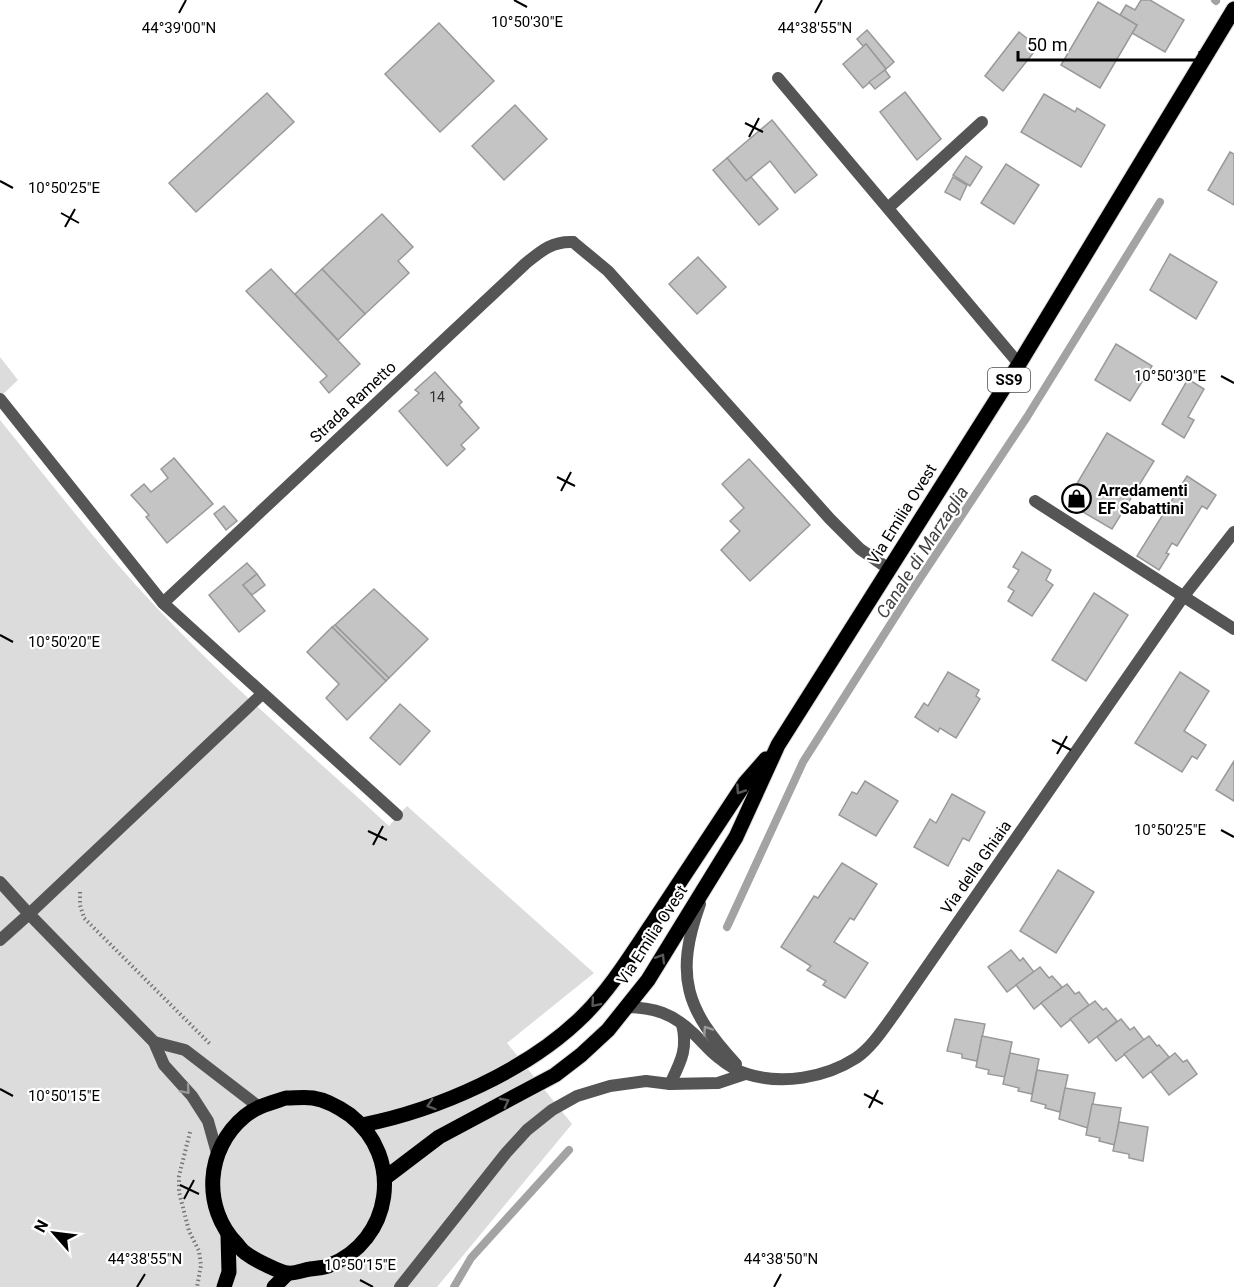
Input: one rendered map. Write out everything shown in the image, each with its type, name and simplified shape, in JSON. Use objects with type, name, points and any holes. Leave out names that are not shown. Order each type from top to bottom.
[{"type":"main road","name":"Via Emilia Ovest","points":[[385,1178],[439,1137],[555,1075],[608,1030],[648,980],[735,837],[778,745],[1019,364],[1234,9]]},
{"type":"main road","name":"Via Emilia Ovest","points":[[362,1125],[384,1121],[439,1103],[519,1066],[563,1035],[613,982],[745,783],[778,745]]},
{"type":"main road","points":[[274,1287],[287,1274],[328,1266],[352,1252],[371,1232],[383,1206],[385,1178],[378,1149],[362,1125],[340,1108],[314,1098],[286,1098],[260,1107],[234,1126],[217,1153],[212,1181],[215,1209],[228,1235],[247,1255],[287,1274]]},
{"type":"main road","points":[[224,1287],[229,1272],[228,1235]]},
{"type":"street","points":[[778,78],[1019,364]]},
{"type":"street","points":[[888,208],[982,122]]},
{"type":"street","name":"Strada Rametto","points":[[163,603],[525,264],[547,246],[562,241],[573,242],[608,271],[831,519],[860,549],[889,569]]},
{"type":"street","points":[[0,399],[163,603],[397,815]]},
{"type":"street","points":[[1035,501],[1234,629]]},
{"type":"street","name":"Via della Ghiaia","points":[[627,1006],[652,1008],[674,1017],[717,1058],[746,1074],[785,1080],[816,1076],[857,1058],[868,1048],[895,1013],[1183,597],[1234,531]]},
{"type":"street","points":[[0,940],[262,694]]},
{"type":"street","points":[[0,882],[154,1042],[164,1065],[192,1096],[208,1121],[217,1153]]},
{"type":"street","points":[[400,1287],[506,1153],[527,1130],[552,1110],[577,1096],[610,1086],[646,1081],[670,1084],[718,1083],[746,1074],[715,1041],[690,999],[686,978],[687,953],[693,922],[707,883]]},
{"type":"street","points":[[670,1084],[682,1058],[686,1040],[682,1024]]},
{"type":"street","points":[[154,1042],[185,1050],[260,1107]]},
{"type":"path","points":[[83,886],[80,892],[80,905],[84,918],[226,1060],[215,1072]]},
{"type":"path","points":[[188,1122],[191,1133],[179,1176],[179,1192],[183,1212],[199,1251],[201,1265],[197,1287]]},
{"type":"shaded area","points":[[0,357],[18,380],[0,397]]},
{"type":"shaded area","points":[[0,420],[136,586],[242,692],[389,826],[407,806],[594,973],[507,1043],[572,1124],[437,1287],[0,1287]]},
{"type":"building","points":[[1141,0],[1150,0],[1184,20],[1165,52],[1132,33],[1137,25],[1120,15],[1126,5],[1135,10]]},
{"type":"building","points":[[1098,2],[1137,25],[1100,88],[1061,65]]},
{"type":"building","points":[[439,23],[494,81],[440,132],[385,74]]},
{"type":"building","points":[[867,30],[894,62],[886,69],[866,44],[863,46],[857,39]]},
{"type":"building","points":[[1019,32],[1038,47],[1003,91],[985,76]]},
{"type":"building","points":[[866,44],[886,69],[863,88],[843,64]]},
{"type":"building","points":[[885,70],[890,77],[875,89],[869,82]]},
{"type":"building","points":[[905,92],[941,139],[917,160],[880,112]]},
{"type":"building","points":[[267,93],[294,122],[196,212],[169,183]]},
{"type":"building","points":[[1044,94],[1075,112],[1077,108],[1105,125],[1081,167],[1021,132]]},
{"type":"building","points":[[515,105],[547,139],[504,180],[472,146]]},
{"type":"building","points":[[772,120],[817,175],[795,193],[770,161],[746,181],[727,158]]},
{"type":"building","points":[[1230,152],[1234,154],[1234,205],[1208,190]]},
{"type":"building","points":[[966,156],[982,167],[970,186],[953,175]]},
{"type":"building","points":[[727,158],[746,181],[751,177],[778,209],[759,225],[713,170]]},
{"type":"building","points":[[1006,164],[1039,185],[1014,224],[981,203]]},
{"type":"building","points":[[953,177],[967,185],[960,200],[945,192]]},
{"type":"building","points":[[382,214],[413,247],[398,261],[409,273],[365,314],[322,269]]},
{"type":"building","points":[[1170,254],[1217,282],[1196,319],[1150,290]]},
{"type":"building","points":[[698,257],[726,287],[697,314],[669,284]]},
{"type":"building","points":[[271,269],[360,364],[329,393],[320,382],[327,376],[246,291]]},
{"type":"building","points":[[322,269],[365,314],[338,340],[295,294]]},
{"type":"building","points":[[1116,344],[1152,366],[1130,401],[1095,380]]},
{"type":"building","points":[[435,372],[462,402],[459,405],[479,428],[461,445],[465,449],[447,466],[399,411],[419,393],[415,390]]},
{"type":"building","points":[[1188,379],[1204,389],[1188,417],[1194,420],[1184,438],[1162,424]]},
{"type":"building","points":[[1107,433],[1154,461],[1112,529],[1066,502]]},
{"type":"building","points":[[174,458],[213,504],[167,543],[146,517],[149,515],[131,495],[144,484],[151,492],[168,478],[161,469]]},
{"type":"building","points":[[749,459],[810,525],[750,581],[721,550],[740,531],[730,521],[744,508],[722,484]]},
{"type":"building","points":[[1187,476],[1216,495],[1207,509],[1202,506],[1177,546],[1172,543],[1166,553],[1169,554],[1159,570],[1137,556]]},
{"type":"building","points":[[224,506],[237,521],[226,530],[214,514]]},
{"type":"building","points":[[1022,552],[1051,570],[1046,580],[1053,585],[1032,616],[1008,601],[1014,591],[1008,587],[1019,570],[1013,567]]},
{"type":"building","points":[[247,563],[257,574],[243,585],[265,611],[239,632],[209,595]]},
{"type":"building","points":[[257,574],[265,585],[252,595],[243,585]]},
{"type":"building","points":[[374,589],[428,639],[389,678],[335,625]]},
{"type":"building","points":[[1094,593],[1128,615],[1086,681],[1052,660]]},
{"type":"building","points":[[335,625],[389,678],[386,681],[332,627]]},
{"type":"building","points":[[332,627],[386,681],[347,720],[326,698],[339,684],[307,652]]},
{"type":"building","points":[[948,672],[979,690],[976,696],[980,699],[956,738],[940,728],[938,732],[915,717],[924,703],[928,706]]},
{"type":"building","points":[[1180,672],[1209,691],[1184,731],[1206,745],[1197,759],[1192,756],[1182,772],[1135,743]]},
{"type":"building","points":[[400,704],[430,731],[400,765],[370,738]]},
{"type":"building","points":[[1234,761],[1234,801],[1216,790]]},
{"type":"building","points":[[865,781],[898,801],[876,836],[839,815],[852,792],[857,794]]},
{"type":"building","points":[[952,794],[985,812],[969,841],[963,838],[948,866],[914,847],[930,819],[936,823]]},
{"type":"building","points":[[842,863],[877,884],[854,920],[850,918],[834,942],[868,963],[845,998],[823,985],[826,981],[807,970],[811,966],[781,947],[814,896],[818,898]]},
{"type":"building","points":[[1058,870],[1094,892],[1056,953],[1020,931]]},
{"type":"building","points":[[1011,950],[1020,961],[1023,958],[1034,972],[1007,992],[988,967]]},
{"type":"building","points":[[1040,967],[1049,978],[1052,976],[1062,987],[1034,1009],[1016,985]]},
{"type":"building","points":[[1067,984],[1075,994],[1079,992],[1089,1005],[1061,1027],[1041,1003]]},
{"type":"building","points":[[1095,1001],[1103,1010],[1106,1008],[1117,1021],[1089,1043],[1070,1019]]},
{"type":"building","points":[[955,1019],[985,1024],[977,1061],[962,1058],[962,1054],[947,1051]]},
{"type":"building","points":[[1121,1019],[1130,1030],[1134,1027],[1144,1040],[1116,1061],[1097,1037]]},
{"type":"building","points":[[982,1036],[1012,1042],[1005,1077],[988,1074],[989,1070],[976,1067]]},
{"type":"building","points":[[1149,1036],[1169,1057],[1143,1078],[1124,1054]]},
{"type":"building","points":[[1010,1053],[1039,1059],[1032,1094],[1003,1084]]},
{"type":"building","points":[[1175,1053],[1183,1062],[1187,1060],[1197,1074],[1169,1095],[1151,1072]]},
{"type":"building","points":[[1037,1070],[1068,1075],[1060,1112],[1031,1101]]},
{"type":"building","points":[[1065,1088],[1095,1093],[1088,1128],[1059,1119]]},
{"type":"building","points":[[1092,1104],[1121,1108],[1115,1145],[1086,1135]]},
{"type":"building","points":[[1119,1122],[1148,1127],[1143,1161],[1129,1158],[1129,1154],[1113,1151]]},
{"type":"waterway","name":"Canale di Marzaglia","points":[[727,927],[803,762],[911,592],[1027,417],[1160,202]]},
{"type":"waterway","name":"Canale di Marzaglia","points":[[454,1287],[471,1258],[569,1150]]},
{"type":"place","name":"Arredamenti EF Sabattini","points":[[1077,499]]}]
